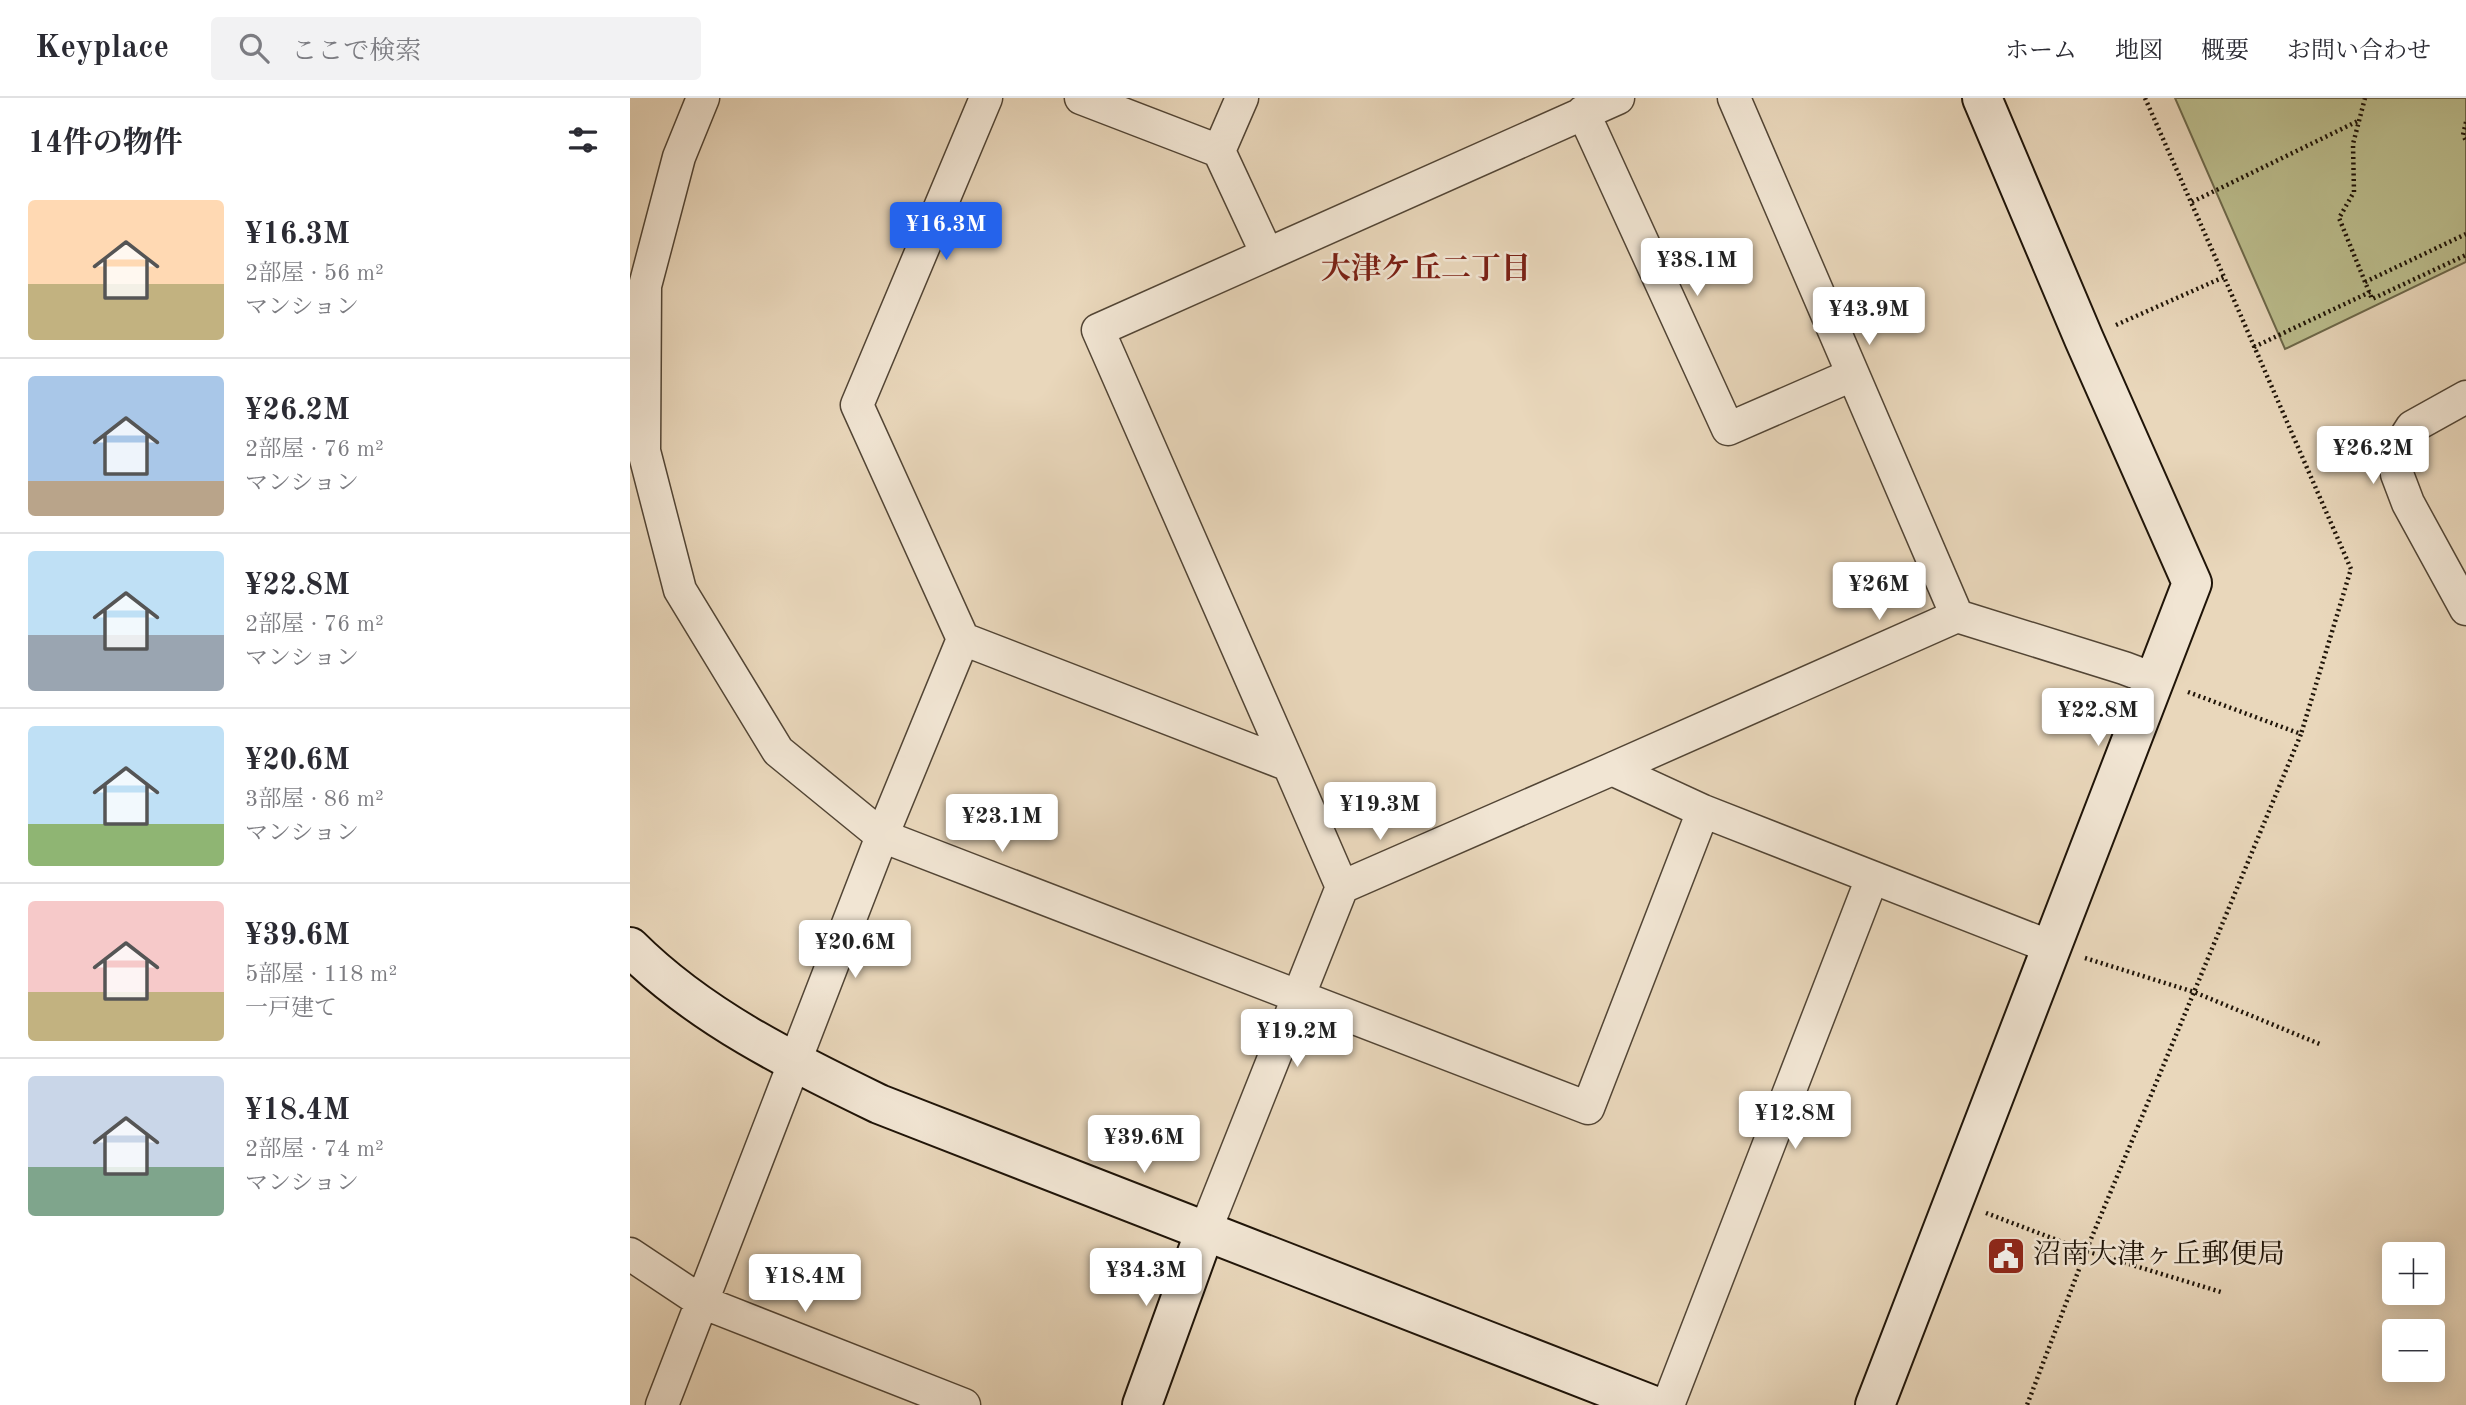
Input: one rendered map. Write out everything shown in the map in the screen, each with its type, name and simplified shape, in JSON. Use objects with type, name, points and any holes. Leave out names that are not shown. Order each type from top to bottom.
[{"type":"street","points":[[704,98],[679,157],[645,286],[644,451],[680,590],[778,751],[882,836],[1588,1108],[1703,811]]},
{"type":"street","points":[[986,98],[857,405],[963,639],[1289,765]]},
{"type":"street","points":[[1082,98],[1219,151],[1267,254]]},
{"type":"street","points":[[1219,151],[1242,98]]},
{"type":"street","points":[[1342,887],[1098,330],[1618,98]]},
{"type":"street","points":[[1734,98],[1957,616]]},
{"type":"street","points":[[1875,1405],[2192,583],[2084,339],[1982,98]]},
{"type":"street","points":[[1583,112],[1728,429],[1852,375]]},
{"type":"street","points":[[2466,397],[2412,427],[2396,452],[2397,474],[2408,503],[2466,609]]},
{"type":"street","points":[[1142,1405],[1205,1231],[1342,887],[1957,616],[2156,680]]},
{"type":"street","points":[[662,1405],[882,836],[963,639]]},
{"type":"street","points":[[1612,769],[1703,811],[2053,948]]},
{"type":"street","points":[[1668,1405],[1872,877]]},
{"type":"street","points":[[630,947],[675,986],[795,1063],[879,1104],[1652,1405]]},
{"type":"street","points":[[630,1254],[702,1302],[964,1405]]},
{"type":"path","points":[[2027,1405],[2087,1251],[2301,734],[2351,569],[2145,98]]},
{"type":"path","points":[[2365,98],[2353,144],[2354,192],[2339,218],[2372,299],[2466,255]]},
{"type":"path","points":[[2192,202],[2360,120]]},
{"type":"path","points":[[2466,121],[2463,135],[2466,141]]},
{"type":"path","points":[[2365,282],[2466,234]]},
{"type":"path","points":[[2084,339],[2224,277]]},
{"type":"path","points":[[2255,347],[2370,292]]},
{"type":"path","points":[[2156,680],[2301,734]]},
{"type":"path","points":[[2053,948],[2194,992],[2322,1045]]},
{"type":"path","points":[[1953,1201],[2087,1251],[2221,1292]]},
{"type":"green space","points":[[2175,98],[2466,98],[2466,262],[2285,349]]},
{"type":"place","name":"沼南大津ヶ丘郵便局","points":[[2006,1256]]},
{"type":"district","name":"大津ケ丘二丁目","points":[[1426,270]]}]
